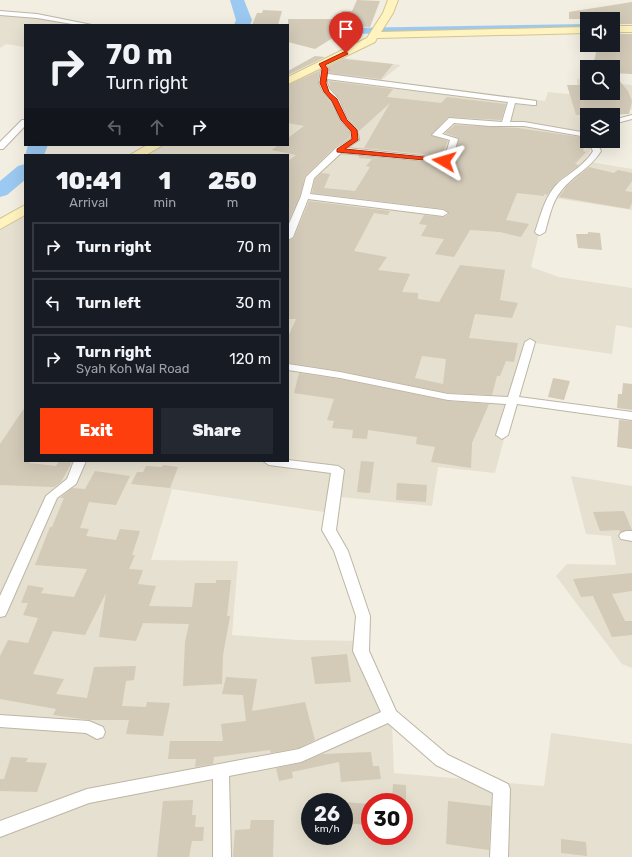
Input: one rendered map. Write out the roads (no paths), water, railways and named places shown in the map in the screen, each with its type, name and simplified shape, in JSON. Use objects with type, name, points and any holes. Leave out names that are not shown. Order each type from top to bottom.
[{"type":"street","points":[[289,80],[366,43],[376,32],[388,13],[393,0]]},
{"type":"street","points":[[0,13],[36,16],[83,24]]},
{"type":"street","points":[[620,29],[632,29]]},
{"type":"street","points":[[376,32],[580,30]]},
{"type":"street","points":[[289,235],[305,196],[310,177],[339,150],[355,140],[354,130],[344,120],[335,100],[327,92],[323,83],[325,69],[322,64]]},
{"type":"street","points":[[324,76],[533,103]]},
{"type":"street","points":[[505,124],[512,101]]},
{"type":"street","points":[[620,120],[632,117]]},
{"type":"street","points":[[339,150],[444,161],[450,153],[454,139],[436,134],[452,120],[524,124],[580,134]]},
{"type":"street","points":[[0,147],[24,123]]},
{"type":"street","points":[[138,154],[155,146]]},
{"type":"street","points":[[540,232],[555,192],[562,184],[592,161],[597,151],[596,148]]},
{"type":"street","points":[[305,196],[443,213]]},
{"type":"street","points":[[0,225],[24,210]]},
{"type":"street","points":[[502,435],[530,342]]},
{"type":"street","points":[[289,367],[445,396],[496,401],[513,400],[632,416]]},
{"type":"street","points":[[0,612],[52,496],[72,481],[80,462]]},
{"type":"street","points":[[277,462],[338,470],[329,530],[341,551],[363,616],[361,651],[390,715],[442,760],[502,789],[499,857]]},
{"type":"street","points":[[0,829],[46,814],[87,796],[301,755],[390,715]]},
{"type":"street","points":[[0,721],[89,727],[97,732]]},
{"type":"street","points":[[221,770],[222,857]]},
{"type":"waterway","points":[[237,0],[244,20],[242,24]]},
{"type":"waterway","points":[[289,32],[580,27]]},
{"type":"waterway","points":[[34,154],[38,146]]},
{"type":"waterway","points":[[0,191],[24,171]]}]
